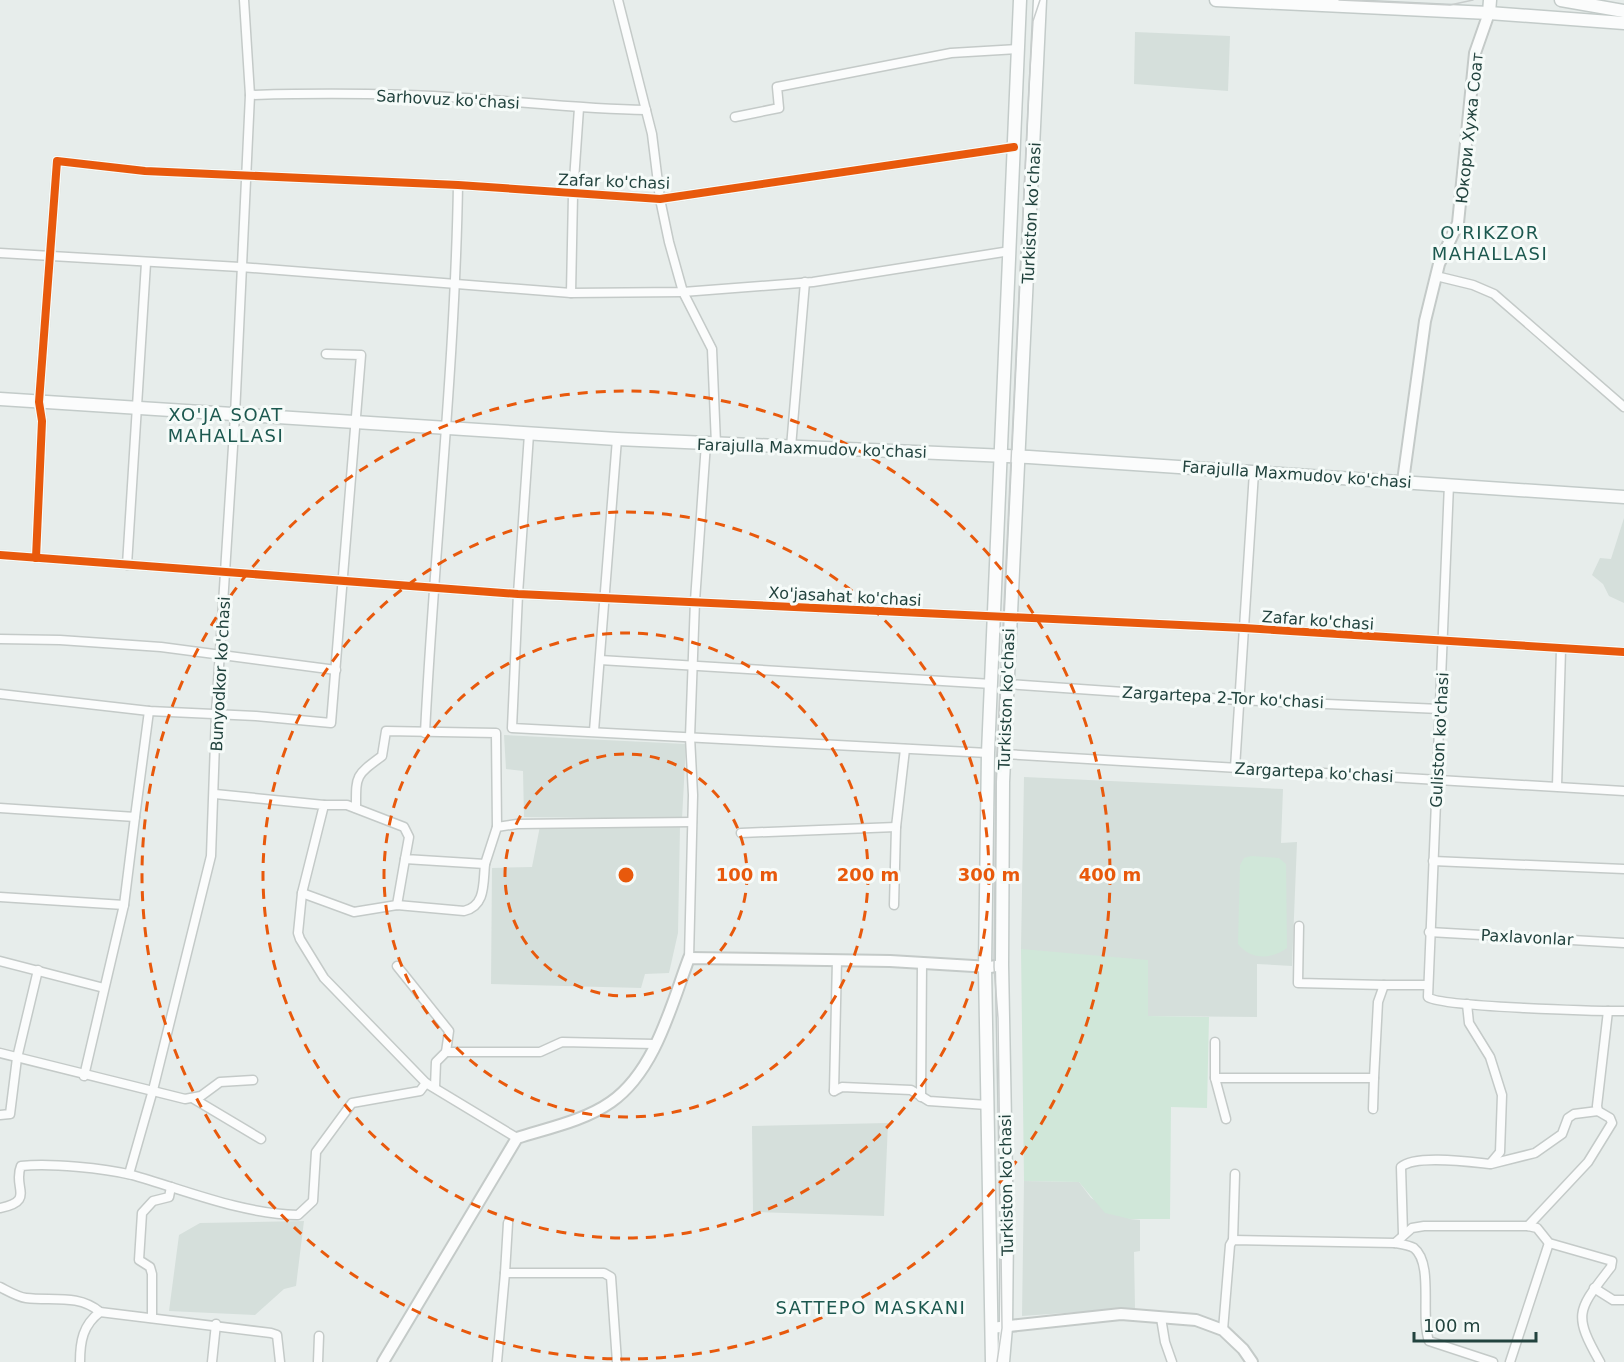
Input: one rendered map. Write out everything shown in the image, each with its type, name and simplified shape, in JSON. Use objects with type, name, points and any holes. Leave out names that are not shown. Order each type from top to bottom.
[{"type":"main road","name":"Turkiston ko'chasi","points":[[992,1362],[985,967],[988,753],[1020,0]]},
{"type":"main road","name":"Turkiston ko'chasi","points":[[1004,1362],[1006,1327],[1002,965],[1004,754],[1040,0]]},
{"type":"main road","points":[[1216,0],[1624,23]]},
{"type":"main road","points":[[1489,14],[1490,0]]},
{"type":"main road","points":[[1561,0],[1624,11]]},
{"type":"main road","name":"Farajulla Maxmudov ko'chasi","points":[[0,399],[529,434],[1000,456],[1254,471],[1624,497]]},
{"type":"street","name":"Bunyodkor ko'chasi","points":[[129,1174],[153,1090],[211,856],[219,655],[236,415],[240,267],[249,95],[244,0]]},
{"type":"street","points":[[383,1362],[517,1138],[593,1112],[612,1101],[640,1071],[654,1044],[689,958],[693,795],[690,737],[695,601],[711,443],[711,349],[683,292],[660,199],[652,134],[618,0]]},
{"type":"street","name":"Юкори Хужа Соат","points":[[1403,481],[1425,321],[1444,250],[1458,223],[1475,53],[1489,14]]},
{"type":"street","points":[[735,117],[779,108],[777,87],[951,52],[1018,49]]},
{"type":"street","name":"Sarhovuz ko'chasi","points":[[249,95],[320,93],[464,98],[579,108],[646,110]]},
{"type":"street","points":[[571,293],[573,195],[579,108]]},
{"type":"street","name":"Zafar ko'chasi","points":[[49,256],[57,161],[145,171],[458,185],[573,195],[660,199],[1014,147]]},
{"type":"street","points":[[425,733],[432,586],[456,284],[458,185]]},
{"type":"street","points":[[0,253],[240,267],[571,293],[683,292],[805,282],[1010,251]]},
{"type":"street","points":[[36,558],[42,421],[39,402],[49,256]]},
{"type":"street","points":[[127,565],[146,263]]},
{"type":"street","points":[[1436,276],[1494,294],[1624,407]]},
{"type":"street","points":[[791,447],[805,282]]},
{"type":"street","points":[[0,694],[149,711],[331,723],[361,355],[326,354]]},
{"type":"street","points":[[529,434],[512,728],[988,753]]},
{"type":"street","points":[[594,731],[617,439]]},
{"type":"street","points":[[1235,768],[1254,471]]},
{"type":"street","name":"Guliston ko'chasi","points":[[1449,484],[1444,641],[1427,985],[1428,997],[1433,1001],[1467,1004]]},
{"type":"street","name":"Xo'jasahat ko'chasi","points":[[0,555],[518,594],[1010,618]]},
{"type":"street","name":"Zafar ko'chasi","points":[[1010,618],[1244,628],[1624,652]]},
{"type":"street","points":[[0,639],[60,640],[219,655],[336,670]]},
{"type":"street","points":[[1557,786],[1561,649]]},
{"type":"street","points":[[600,660],[992,684]]},
{"type":"street","name":"Zargartepa 2-Tor ko'chasi","points":[[1007,684],[1238,700],[1440,709]]},
{"type":"street","points":[[84,1076],[124,905],[149,711]]},
{"type":"street","points":[[302,893],[354,912],[397,905],[464,911],[474,908],[480,903],[485,864],[497,827],[496,733],[386,731],[382,756],[359,773],[356,782],[356,808]]},
{"type":"street","points":[[894,905],[896,827],[905,749]]},
{"type":"street","name":"Zargartepa ko'chasi","points":[[1004,754],[1624,790]]},
{"type":"street","points":[[215,794],[356,808],[404,827],[409,837],[397,905]]},
{"type":"street","points":[[324,805],[302,893],[298,933],[324,978],[426,1083],[517,1138]]},
{"type":"street","points":[[0,808],[135,817]]},
{"type":"street","points":[[497,827],[517,824],[692,822]]},
{"type":"street","points":[[741,833],[896,827]]},
{"type":"street","points":[[405,860],[485,864]]},
{"type":"street","points":[[1432,861],[1624,868]]},
{"type":"street","points":[[0,897],[124,905]]},
{"type":"street","points":[[1299,926],[1298,983],[1427,985]]},
{"type":"street","name":"Paxlavonlar","points":[[1429,932],[1624,943]]},
{"type":"street","points":[[689,958],[837,960],[985,967],[1002,965]]},
{"type":"street","points":[[837,960],[834,1091],[842,1087],[911,1090],[929,1101],[987,1105]]},
{"type":"street","points":[[0,962],[104,988]]},
{"type":"street","points":[[921,1097],[922,963]]},
{"type":"street","points":[[397,966],[448,1031],[446,1052],[436,1062],[435,1087]]},
{"type":"street","points":[[0,1115],[10,1114],[17,1058],[38,970]]},
{"type":"street","points":[[1373,1109],[1378,1002],[1384,985]]},
{"type":"street","points":[[1490,1164],[1500,1152],[1502,1095],[1490,1057],[1468,1023],[1467,1004],[1624,1011]]},
{"type":"street","points":[[1598,1111],[1608,1011]]},
{"type":"street","points":[[446,1052],[540,1052],[562,1042],[654,1044]]},
{"type":"street","points":[[1215,1042],[1215,1078],[1226,1119]]},
{"type":"street","points":[[0,1053],[84,1076],[185,1099],[194,1099],[261,1139]]},
{"type":"street","points":[[1215,1078],[1374,1078]]},
{"type":"street","points":[[194,1099],[220,1082],[253,1080]]},
{"type":"street","points":[[0,1208],[19,1201],[21,1166],[51,1165],[129,1174],[278,1215],[298,1215],[314,1201],[316,1152],[326,1134],[352,1103],[420,1091],[426,1083]]},
{"type":"street","points":[[1403,1234],[1400,1182],[1401,1167],[1406,1163],[1490,1164],[1535,1153],[1562,1134],[1568,1118],[1574,1114],[1598,1111],[1610,1118],[1612,1123],[1608,1131],[1569,1185],[1528,1226]]},
{"type":"street","points":[[1223,1330],[1230,1245],[1233,1240],[1235,1174]]},
{"type":"street","points":[[152,1317],[152,1274],[150,1267],[139,1260],[142,1214],[153,1201],[169,1197],[171,1187]]},
{"type":"street","points":[[497,1362],[508,1223]]},
{"type":"street","points":[[1395,1243],[1412,1228],[1424,1226],[1528,1226],[1537,1228],[1549,1243],[1611,1261],[1611,1267],[1584,1302],[1581,1319],[1585,1336],[1600,1362]]},
{"type":"street","points":[[1233,1240],[1395,1243],[1413,1247],[1421,1257],[1424,1272],[1426,1332],[1429,1341],[1493,1362]]},
{"type":"street","points":[[1510,1362],[1549,1243]]},
{"type":"street","points":[[505,1274],[604,1274],[611,1277],[617,1362]]},
{"type":"street","points":[[0,1287],[24,1298],[67,1299],[91,1305],[100,1312],[216,1324],[277,1335],[280,1362]]},
{"type":"street","points":[[1594,1288],[1613,1300],[1624,1300]]},
{"type":"street","points":[[80,1362],[84,1329],[100,1312]]},
{"type":"street","points":[[991,1328],[1121,1314],[1196,1320],[1223,1330],[1243,1349],[1252,1362]]},
{"type":"street","points":[[1161,1317],[1165,1342],[1172,1362]]},
{"type":"street","points":[[213,1362],[216,1324]]},
{"type":"street","points":[[318,1362],[320,1336]]},
{"type":"shaded area","points":[[1135,32],[1230,36],[1228,91],[1134,84]]},
{"type":"shaded area","points":[[1624,518],[1624,603],[1609,596],[1603,584],[1592,575],[1600,558],[1611,559]]},
{"type":"shaded area","points":[[504,735],[686,744],[682,819],[524,817],[523,771],[506,769]]},
{"type":"shaded area","points":[[1024,777],[1283,789],[1281,843],[1297,842],[1292,966],[1257,964],[1257,1017],[1148,1016],[1021,949]]},
{"type":"shaded area","points":[[540,826],[680,826],[678,933],[669,973],[645,974],[641,988],[491,984],[492,868],[532,867]]},
{"type":"shaded area","points":[[888,1123],[884,1216],[753,1212],[752,1126]]},
{"type":"shaded area","points":[[1024,1181],[1079,1182],[1091,1198],[1130,1219],[1140,1220],[1140,1251],[1134,1252],[1135,1308],[1022,1316]]},
{"type":"shaded area","points":[[304,1221],[296,1286],[284,1289],[255,1315],[169,1311],[179,1235],[200,1223]]},
{"type":"green space","points":[[1251,856],[1279,858],[1286,864],[1287,948],[1274,955],[1255,955],[1238,944],[1240,865],[1244,858]]},
{"type":"green space","points":[[1021,949],[1148,960],[1148,1016],[1209,1017],[1207,1108],[1171,1107],[1170,1219],[1130,1219],[1105,1213],[1079,1182],[1024,1181]]},
{"type":"tram line","points":[[997,1362],[1002,1328],[998,1018],[994,967],[996,773],[1029,86],[1033,21],[1040,0]]},
{"type":"tram line","points":[[1339,0],[1450,5],[1473,0]]},
{"type":"cycle path","points":[[36,558],[42,421],[39,402],[57,161],[145,171],[458,185],[660,199],[1014,147]]},
{"type":"cycle path","points":[[0,555],[518,594],[1244,628],[1624,652]]},
{"type":"district","name":"O'RIKZOR MAHALLASI","points":[[1490,243]]},
{"type":"district","name":"XO'JA SOAT MAHALLASI","points":[[226,425]]},
{"type":"district","name":"SATTEPO MASKANI","points":[[871,1308]]}]
